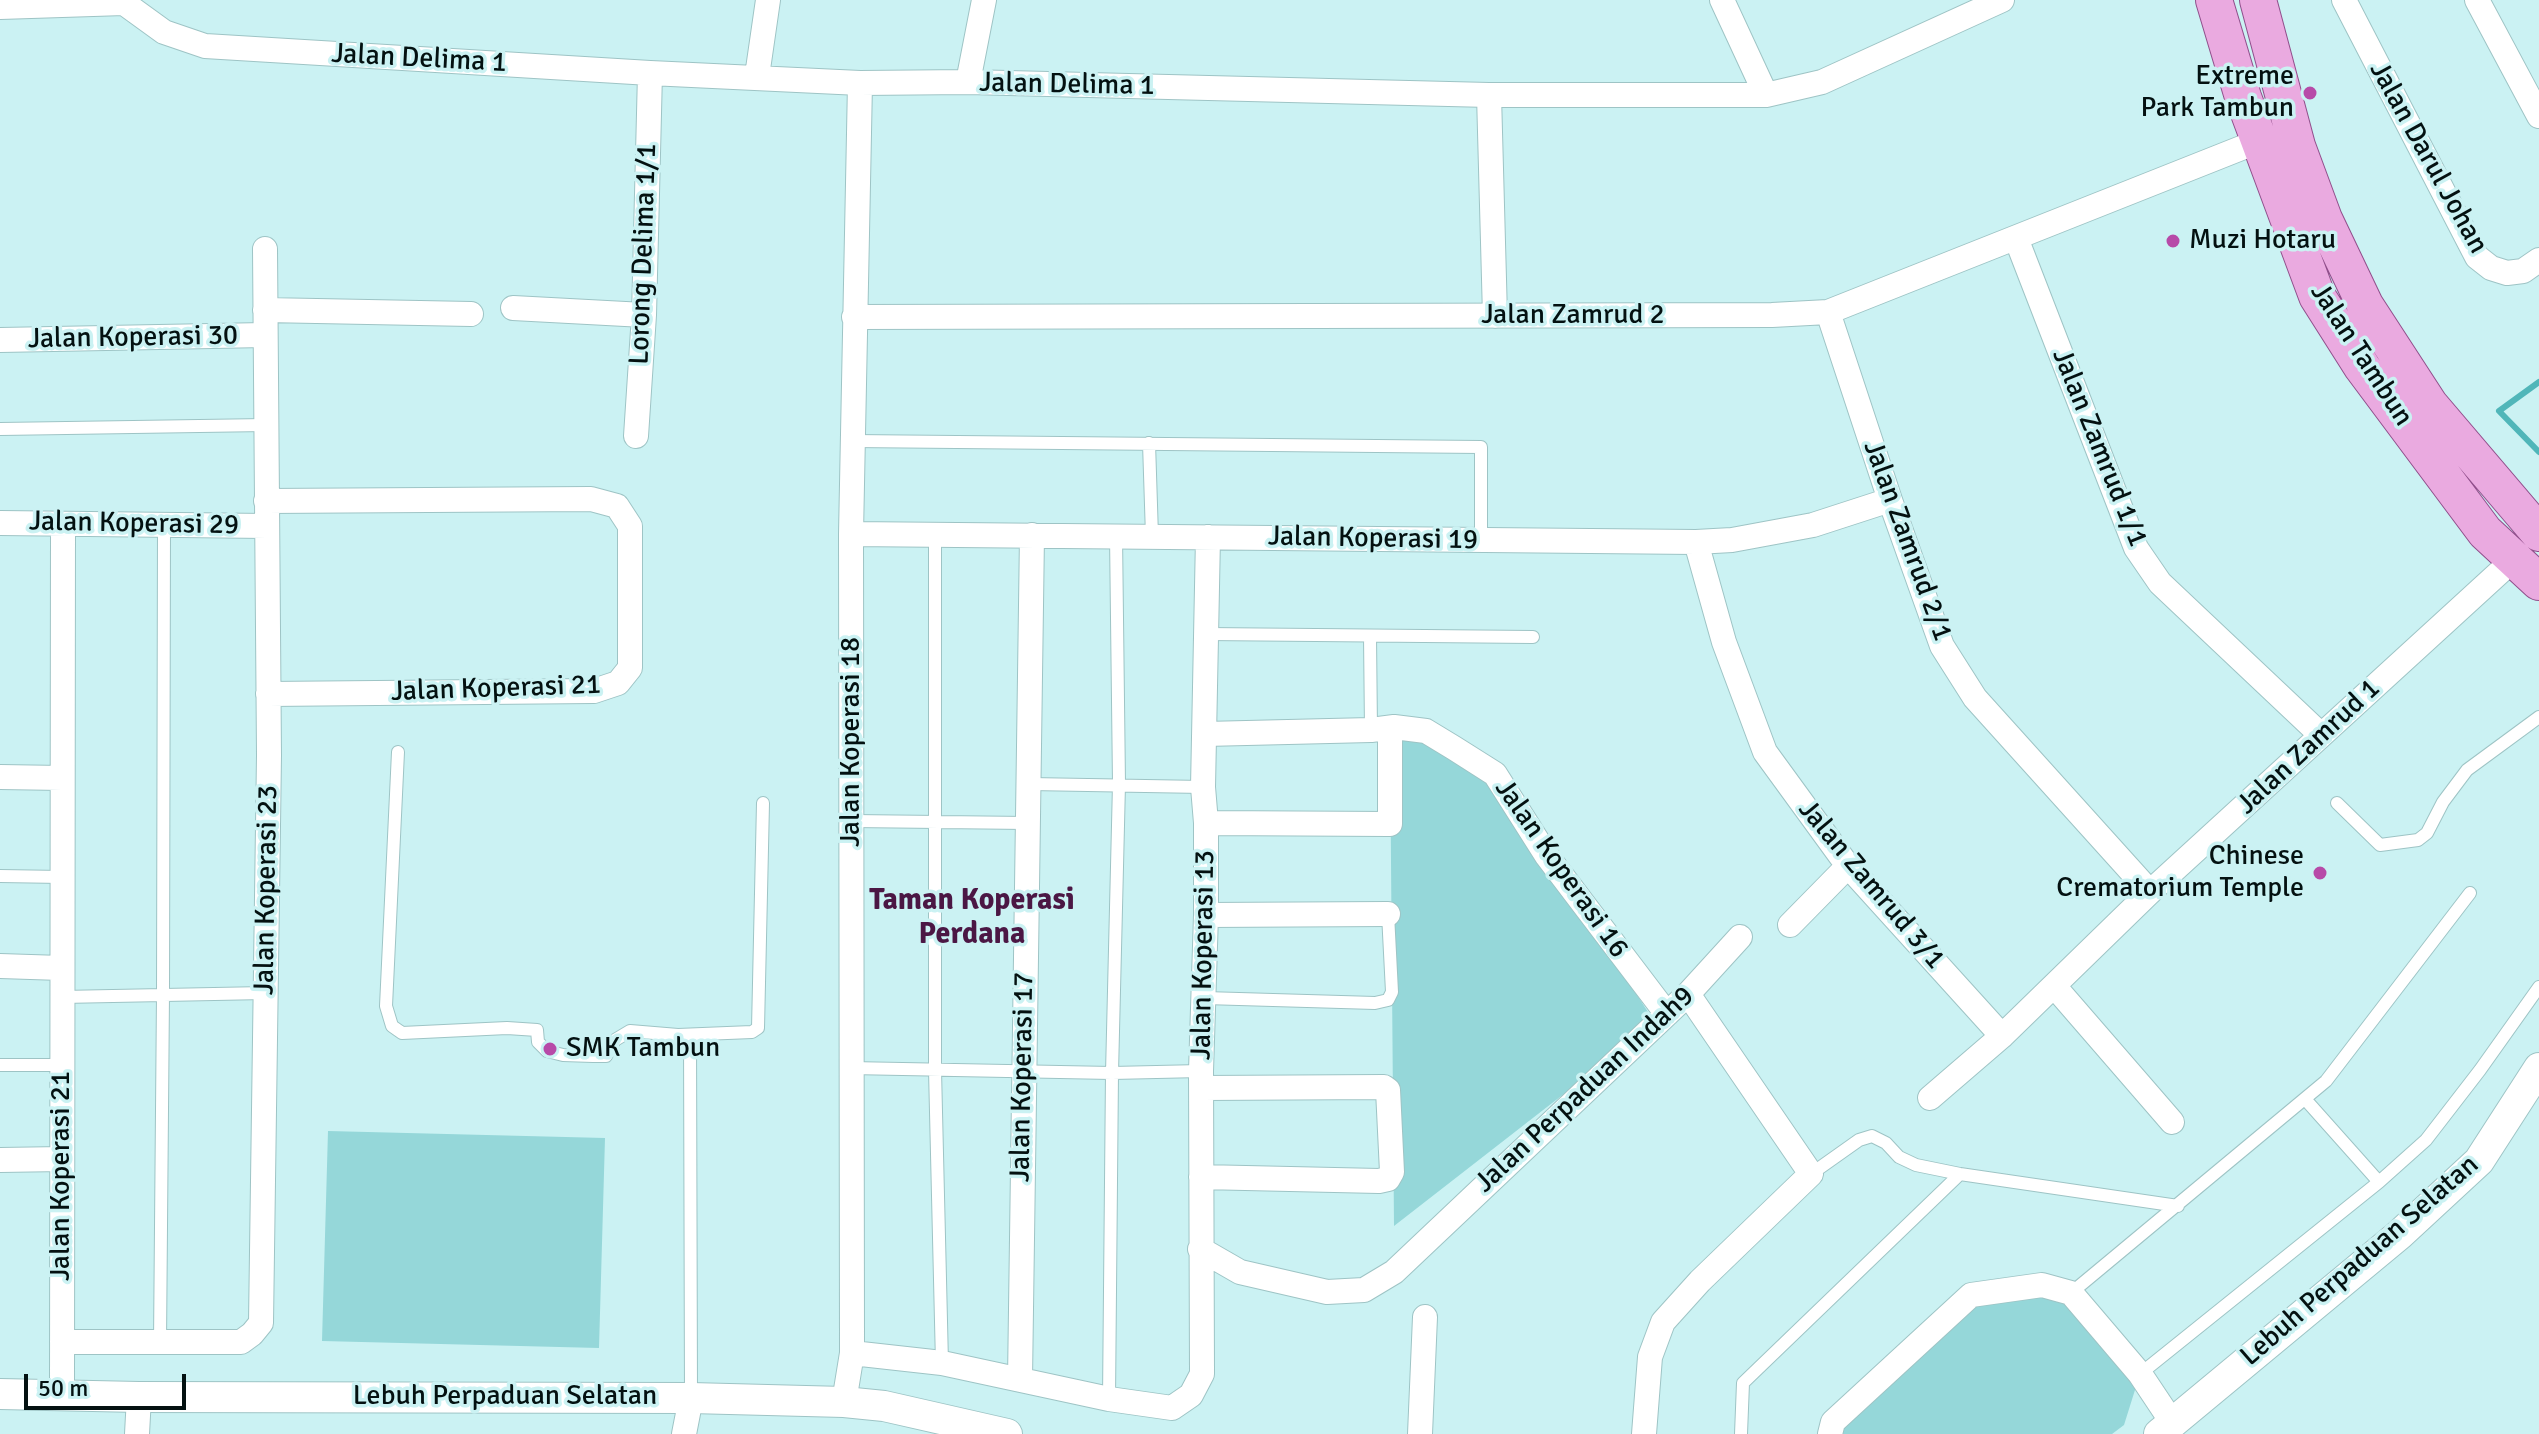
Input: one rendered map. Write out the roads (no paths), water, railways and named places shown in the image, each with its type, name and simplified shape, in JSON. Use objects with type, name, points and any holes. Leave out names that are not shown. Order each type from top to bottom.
[{"type":"main road","name":"Jalan Tambun","points":[[2214,0],[2259,141],[2317,296],[2362,367],[2485,532],[2526,571]]},
{"type":"main road","name":"Jalan Tambun","points":[[2258,0],[2297,146],[2324,219],[2365,305],[2430,405],[2539,533]]},
{"type":"street","points":[[757,76],[768,0]]},
{"type":"street","points":[[968,82],[984,0]]},
{"type":"street","points":[[1722,0],[1766,95]]},
{"type":"street","name":"Jalan Delima 1","points":[[124,2],[164,32],[205,46],[650,73],[860,83],[968,82],[1489,95],[1766,95],[1822,82],[1962,8],[2002,0]]},
{"type":"street","name":"Jalan Darul Johan","points":[[2344,0],[2477,257],[2491,268],[2507,273],[2523,271],[2539,260]]},
{"type":"street","points":[[2477,0],[2539,116]]},
{"type":"street","points":[[0,7],[124,2]]},
{"type":"street","name":"Lorong Delima 1/1","points":[[636,436],[644,315],[650,73]]},
{"type":"street","name":"Jalan Koperasi 18","points":[[844,1402],[852,1353],[851,534],[860,83]]},
{"type":"street","points":[[1489,95],[1495,316]]},
{"type":"street","name":"Jalan Zamrud 2","points":[[854,317],[1772,315],[1828,312],[2259,141]]},
{"type":"street","name":"Jalan Zamrud 1/1","points":[[2016,238],[2136,548],[2160,583],[2321,735]]},
{"type":"street","name":"Jalan Koperasi 23","points":[[62,1342],[241,1342],[261,1323],[268,694],[265,249]]},
{"type":"street","points":[[513,308],[644,315]]},
{"type":"street","points":[[265,310],[471,314]]},
{"type":"street","name":"Jalan Zamrud 2/1","points":[[1828,312],[1942,646],[1975,698],[2150,892]]},
{"type":"street","name":"Jalan Koperasi 30","points":[[0,340],[265,335]]},
{"type":"street","name":"Jalan Koperasi 21","points":[[267,514],[591,499],[617,506],[630,526],[630,668],[618,683],[594,691],[268,694]]},
{"type":"street","name":"Jalan Koperasi 19","points":[[851,534],[1696,542],[1732,540],[1813,525],[1890,500]]},
{"type":"street","name":"Jalan Koperasi 29","points":[[0,523],[164,525],[267,514]]},
{"type":"street","name":"Jalan Koperasi 21","points":[[62,1396],[63,524]]},
{"type":"street","name":"Jalan Koperasi 17","points":[[1020,1379],[1032,535]]},
{"type":"street","name":"Jalan Koperasi 13","points":[[1109,1399],[1172,1408],[1191,1395],[1202,1374],[1200,1249],[1206,915],[1203,787],[1208,537]]},
{"type":"street","name":"Jalan Zamrud 3/1","points":[[1696,542],[1724,642],[1765,752],[1848,866],[2002,1036]]},
{"type":"street","name":"Jalan Zamrud 1","points":[[1930,1098],[2055,987],[2150,892],[2321,735],[2526,571]]},
{"type":"street","points":[[1206,823],[1390,824],[1390,739],[1382,728]]},
{"type":"street","name":"Jalan Koperasi 16","points":[[1205,734],[1382,728],[1426,731],[1495,774],[1547,856],[1667,1014]]},
{"type":"street","points":[[0,777],[62,778]]},
{"type":"street","points":[[1790,925],[1848,866]]},
{"type":"street","points":[[1206,915],[1388,914]]},
{"type":"street","name":"Jalan Perpaduan Indah9","points":[[1200,1249],[1240,1272],[1327,1292],[1364,1290],[1394,1272],[1688,994],[1740,937]]},
{"type":"street","points":[[0,966],[61,968]]},
{"type":"street","points":[[2055,987],[2172,1122]]},
{"type":"street","points":[[1644,1434],[1650,1357],[1663,1322],[1700,1281],[1811,1174],[1688,994]]},
{"type":"street","name":"Lebuh Perpaduan Selatan","points":[[2166,1428],[2399,1235],[2479,1161],[2539,1068]]},
{"type":"street","points":[[1201,1177],[1379,1181],[1388,1179],[1392,1172],[1388,1090],[1384,1087],[1202,1080]]},
{"type":"street","points":[[0,1160],[62,1159]]},
{"type":"street","points":[[1830,1434],[1833,1422],[1971,1295],[2042,1285],[2071,1293],[2140,1374],[2166,1428]]},
{"type":"street","points":[[1420,1434],[1425,1317]]},
{"type":"street","points":[[852,1353],[942,1363],[1109,1399]]},
{"type":"street","name":"Lebuh Perpaduan Selatan","points":[[0,1394],[691,1398],[844,1402],[884,1406],[1007,1434]]},
{"type":"street","points":[[137,1434],[139,1397]]},
{"type":"street","points":[[684,1434],[691,1398]]},
{"type":"lane","points":[[0,429],[266,425]]},
{"type":"lane","points":[[852,441],[1481,447],[1481,540]]},
{"type":"lane","points":[[1149,443],[1152,536]]},
{"type":"lane","points":[[160,1342],[164,525]]},
{"type":"lane","points":[[935,534],[935,1070],[942,1363]]},
{"type":"lane","points":[[1109,1399],[1119,784],[1116,535]]},
{"type":"lane","points":[[1206,634],[1533,637]]},
{"type":"lane","points":[[1370,636],[1382,728]]},
{"type":"lane","points":[[2337,803],[2380,845],[2418,840],[2427,833],[2443,802],[2467,770],[2539,717]]},
{"type":"lane","points":[[398,752],[386,1006],[392,1026],[402,1033],[507,1028],[537,1030],[538,1042],[547,1051],[563,1055],[606,1056],[615,1040],[630,1031],[690,1035],[752,1032],[758,1028],[763,803]]},
{"type":"lane","points":[[1030,784],[1203,787]]},
{"type":"lane","points":[[852,821],[1027,823]]},
{"type":"lane","points":[[0,876],[62,877]]},
{"type":"lane","points":[[2071,1293],[2326,1081],[2470,893]]},
{"type":"lane","points":[[1205,998],[1375,1003],[1388,1000],[1392,992],[1388,914]]},
{"type":"lane","points":[[2140,1374],[2379,1182],[2426,1140],[2539,987]]},
{"type":"lane","points":[[62,997],[265,993]]},
{"type":"lane","points":[[690,1035],[691,1398]]},
{"type":"lane","points":[[0,1065],[62,1065]]},
{"type":"lane","points":[[850,1068],[1112,1073],[1202,1080]]},
{"type":"lane","points":[[2305,1099],[2379,1182]]},
{"type":"lane","points":[[1811,1174],[1859,1140],[1872,1136],[1886,1143],[1899,1157],[1916,1165],[2178,1206]]},
{"type":"lane","points":[[1741,1434],[1743,1383],[1960,1174]]},
{"type":"waterway","points":[[2539,382],[2499,411],[2539,452]]},
{"type":"place","name":"Extreme Park Tambun","points":[[2310,93]]},
{"type":"place","name":"Muzi Hotaru","points":[[2173,241]]},
{"type":"place","name":"Chinese Crematorium Temple","points":[[2320,873]]},
{"type":"place","name":"SMK Tambun","points":[[550,1049]]},
{"type":"district","name":"Taman Koperasi Perdana","points":[[972,918]]}]
